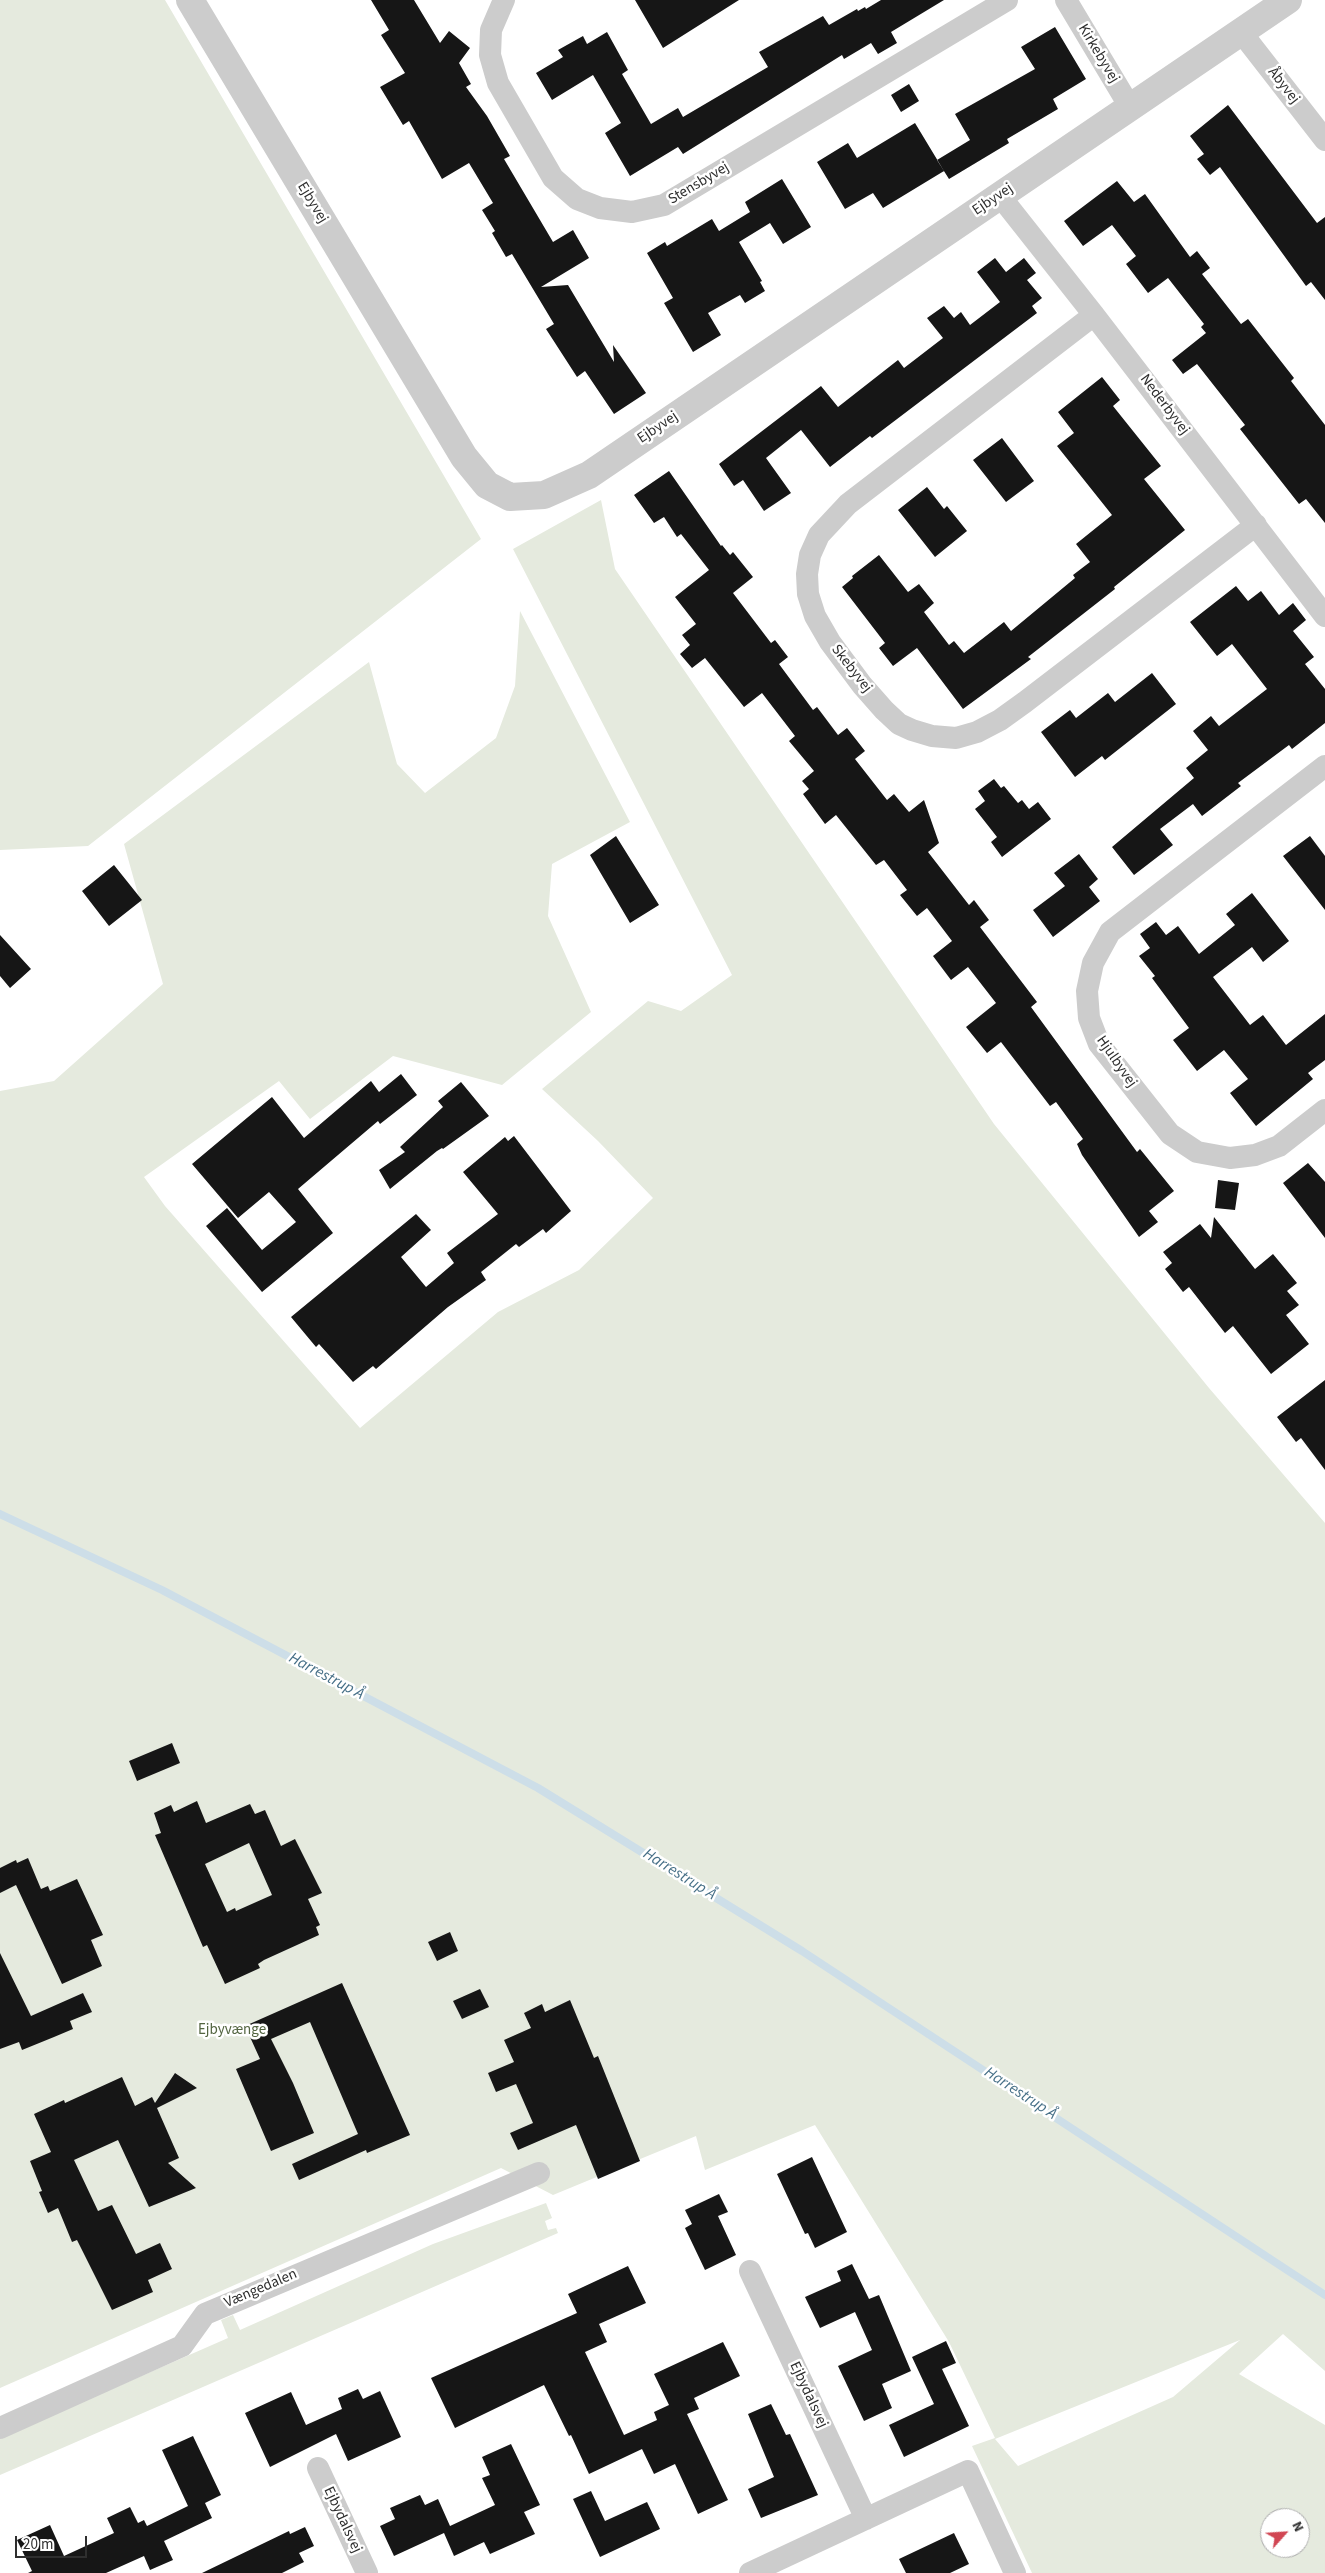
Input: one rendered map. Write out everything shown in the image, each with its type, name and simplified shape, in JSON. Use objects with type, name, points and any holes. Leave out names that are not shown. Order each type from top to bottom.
[{"type":"street","name":"Ejbyvej","points":[[190,0],[464,457],[488,485],[510,497],[544,495],[589,475],[1288,0]]},
{"type":"street","name":"Stensbyvej","points":[[504,0],[491,30],[490,55],[498,83],[553,178],[577,200],[600,208],[632,212],[664,205],[1007,0]]},
{"type":"street","name":"Kirkebyvej","points":[[1066,0],[1130,107]]},
{"type":"street","name":"Åbyvej","points":[[1241,32],[1325,140]]},
{"type":"street","name":"Nederbyvej","points":[[1000,196],[1094,314],[1325,616]]},
{"type":"street","name":"Skebyvej","points":[[1094,314],[848,504],[819,535],[810,555],[807,574],[808,594],[815,616],[830,642],[862,684],[884,710],[899,724],[912,730],[932,736],[956,738],[977,732],[1000,720],[1025,702],[1256,525]]},
{"type":"street","name":"Hjulbyvej","points":[[1325,766],[1110,932],[1093,963],[1087,991],[1089,1018],[1099,1044],[1170,1134],[1197,1152],[1230,1158],[1255,1155],[1280,1146],[1325,1110]]},
{"type":"street","name":"Vængedalen","points":[[0,2428],[182,2346],[205,2314],[539,2173]]},
{"type":"street","name":"Ejbydalsvej","points":[[750,2271],[866,2519]]},
{"type":"street","name":"Ejbydalsvej","points":[[318,2468],[367,2573]]},
{"type":"street","points":[[750,2573],[968,2472],[1015,2573]]},
{"type":"green space","points":[[0,0],[165,0],[481,539],[88,846],[0,850]]},
{"type":"green space","name":"Ejbyvænge","points":[[601,500],[615,569],[994,1124],[1209,1388],[1325,1523],[1325,2371],[1283,2334],[1239,2374],[1325,2425],[1325,2573],[1032,2573],[972,2446],[995,2438],[949,2342],[815,2125],[705,2170],[696,2136],[553,2195],[501,2168],[0,2388],[0,1091],[54,1081],[163,984],[124,844],[369,662],[397,764],[425,793],[496,738],[515,686],[520,611],[630,822],[552,864],[548,916],[591,1012],[502,1085],[393,1056],[310,1119],[279,1081],[144,1177],[165,1206],[360,1428],[498,1312],[579,1270],[653,1198],[598,1141],[542,1089],[648,1001],[681,1011],[732,975],[513,549]],"holes":[[[1240,2340],[1173,2397],[1018,2466],[995,2439]]]},
{"type":"green space","points":[[546,2203],[552,2218],[545,2221],[548,2230],[556,2228],[558,2233],[0,2475],[0,2438],[228,2338],[221,2320],[233,2315],[240,2330],[433,2244]]},
{"type":"building","points":[[371,0],[414,0],[440,43],[449,31],[470,48],[459,63],[471,84],[466,87],[487,116],[510,156],[504,159],[553,242],[573,230],[589,258],[541,287],[568,285],[614,362],[613,345],[646,393],[614,414],[585,371],[577,377],[546,329],[554,324],[512,254],[506,257],[492,233],[495,231],[482,210],[493,203],[469,163],[442,179],[409,121],[403,125],[380,87],[405,73],[381,35],[389,30]]},
{"type":"building","points":[[635,0],[739,0],[663,48]]},
{"type":"building","points":[[881,0],[944,0],[891,32],[897,43],[878,54],[871,43],[844,59],[842,55],[683,154],[678,147],[630,176],[605,133],[621,123],[593,75],[552,100],[536,73],[563,57],[558,50],[583,36],[587,44],[607,32],[628,70],[622,74],[651,124],[678,108],[683,117],[768,67],[759,52],[823,16],[829,25],[857,9],[858,11],[865,7],[866,9]]},
{"type":"building","points":[[1055,27],[1086,79],[1053,99],[1058,109],[1007,139],[1009,143],[949,179],[937,160],[970,140],[955,114],[1035,69],[1021,47]]},
{"type":"building","points":[[909,84],[919,101],[901,112],[891,95]]},
{"type":"building","points":[[1228,105],[1317,223],[1325,217],[1325,300],[1311,282],[1306,286],[1220,167],[1210,175],[1197,159],[1204,154],[1190,136]]},
{"type":"building","points":[[915,123],[944,171],[883,208],[873,193],[845,209],[817,162],[848,143],[857,158]]},
{"type":"building","points":[[782,179],[811,227],[783,244],[770,223],[739,242],[762,281],[760,282],[765,291],[745,303],[740,295],[708,313],[721,335],[693,352],[664,303],[673,298],[647,253],[665,242],[667,246],[712,219],[719,231],[750,212],[745,202]]},
{"type":"building","points":[[1117,181],[1134,202],[1145,194],[1190,257],[1197,251],[1210,268],[1202,274],[1241,324],[1248,319],[1294,378],[1291,381],[1325,425],[1325,523],[1306,499],[1299,504],[1240,429],[1245,425],[1197,364],[1183,374],[1172,360],[1206,333],[1201,327],[1204,324],[1168,278],[1148,293],[1126,264],[1136,256],[1112,225],[1083,246],[1064,221]]},
{"type":"building","points":[[995,258],[1006,272],[1024,258],[1036,273],[1027,280],[1042,298],[1032,306],[1037,313],[872,438],[870,436],[830,467],[801,430],[766,458],[791,493],[764,511],[743,480],[734,486],[719,464],[821,386],[838,407],[898,360],[904,368],[943,338],[927,318],[944,306],[954,318],[961,312],[970,325],[1000,302],[977,272]]},
{"type":"building","points":[[1102,377],[1120,400],[1113,406],[1161,466],[1144,479],[1185,530],[1114,587],[1115,589],[1028,657],[1031,659],[963,709],[917,648],[893,666],[879,648],[885,643],[842,587],[853,578],[852,576],[879,555],[908,592],[919,584],[934,603],[924,612],[949,645],[954,641],[964,653],[1004,622],[1011,631],[1075,578],[1073,575],[1090,562],[1076,544],[1112,515],[1057,446],[1074,433],[1058,412]]},
{"type":"building","points":[[1002,438],[1034,481],[1006,502],[973,460]]},
{"type":"building","points":[[669,471],[721,546],[730,555],[733,552],[753,577],[733,593],[771,643],[775,640],[788,657],[779,664],[813,710],[817,707],[838,735],[847,728],[865,751],[855,759],[887,800],[894,794],[909,812],[924,800],[939,843],[928,852],[969,905],[974,900],[989,920],[980,927],[1037,1002],[1031,1007],[1137,1152],[1140,1149],[1174,1191],[1149,1211],[1158,1222],[1139,1237],[1082,1155],[1077,1144],[1083,1139],[1056,1102],[1050,1106],[1001,1042],[987,1053],[966,1027],[996,1003],[968,967],[951,980],[933,956],[952,941],[927,908],[917,916],[900,895],[907,890],[884,860],[876,865],[836,815],[825,824],[803,794],[809,789],[802,781],[814,771],[789,741],[795,736],[762,693],[744,707],[705,658],[692,668],[680,654],[690,645],[682,635],[696,624],[675,597],[709,570],[681,534],[677,537],[664,517],[654,523],[634,495]]},
{"type":"building","points":[[927,487],[944,509],[947,506],[967,531],[935,557],[898,510]]},
{"type":"building","points":[[1236,586],[1248,601],[1261,591],[1279,615],[1293,603],[1306,620],[1293,631],[1314,657],[1305,664],[1325,689],[1325,723],[1292,749],[1289,745],[1238,783],[1241,786],[1202,816],[1193,804],[1160,829],[1173,845],[1134,875],[1112,847],[1194,778],[1186,768],[1208,750],[1193,731],[1211,716],[1219,726],[1267,689],[1232,644],[1217,656],[1190,622]]},
{"type":"building","points":[[1152,673],[1176,704],[1105,760],[1102,756],[1075,777],[1041,732],[1070,710],[1076,718],[1108,693],[1115,702]]},
{"type":"building","points":[[994,779],[1001,788],[1004,786],[1018,803],[1022,800],[1029,809],[1038,802],[1051,819],[1002,857],[991,842],[997,837],[975,809],[985,801],[978,791]]},
{"type":"building","points":[[616,836],[659,905],[630,923],[590,855]]},
{"type":"building","points":[[1310,836],[1325,856],[1325,910],[1283,856]]},
{"type":"building","points":[[1079,854],[1098,879],[1089,887],[1100,901],[1053,937],[1033,910],[1065,886],[1054,873]]},
{"type":"building","points":[[114,865],[142,900],[109,926],[82,891]]},
{"type":"building","points":[[1252,893],[1289,941],[1263,962],[1252,947],[1213,977],[1250,1025],[1263,1015],[1286,1045],[1325,1014],[1325,1060],[1308,1073],[1313,1079],[1256,1126],[1230,1093],[1248,1079],[1224,1050],[1197,1071],[1173,1040],[1189,1028],[1152,978],[1155,976],[1139,956],[1150,948],[1140,934],[1156,922],[1166,935],[1178,926],[1199,954],[1235,925],[1226,914]]},
{"type":"building","points":[[0,935],[31,969],[10,988],[0,976]]},
{"type":"building","points":[[401,1074],[417,1095],[380,1124],[378,1121],[298,1189],[333,1233],[262,1292],[206,1226],[227,1208],[262,1250],[296,1222],[269,1192],[238,1218],[192,1164],[272,1097],[304,1138],[371,1081],[379,1092]]},
{"type":"building","points":[[461,1082],[489,1116],[443,1149],[437,1151],[390,1189],[379,1170],[405,1152],[400,1147],[443,1107],[438,1101]]},
{"type":"building","points":[[514,1136],[571,1211],[546,1233],[543,1229],[519,1247],[516,1244],[481,1272],[486,1280],[448,1307],[376,1369],[373,1366],[353,1382],[319,1344],[316,1347],[291,1317],[416,1214],[431,1230],[401,1257],[426,1287],[454,1263],[447,1253],[498,1214],[463,1172],[505,1137],[508,1141]]},
{"type":"building","points":[[1308,1163],[1325,1182],[1325,1238],[1283,1183]]},
{"type":"building","points":[[1218,1180],[1239,1183],[1235,1210],[1215,1208]]},
{"type":"building","points":[[1214,1217],[1255,1269],[1273,1254],[1297,1283],[1287,1291],[1299,1305],[1286,1315],[1309,1344],[1271,1374],[1233,1326],[1225,1333],[1189,1287],[1183,1292],[1165,1269],[1172,1263],[1163,1252],[1200,1224],[1211,1238]]},
{"type":"building","points":[[1325,1380],[1325,1470],[1301,1438],[1296,1442],[1277,1417]]},
{"type":"building","points":[[172,1743],[180,1763],[137,1781],[129,1761]]},
{"type":"building","points":[[197,1801],[206,1823],[250,1804],[255,1814],[265,1810],[281,1846],[295,1839],[322,1893],[308,1899],[320,1925],[316,1927],[319,1935],[264,1960],[258,1964],[260,1968],[225,1984],[207,1945],[203,1947],[155,1835],[161,1833],[154,1813],[171,1805],[174,1812]],"holes":[[[249,1843],[272,1895],[236,1911],[235,1908],[227,1912],[205,1864]]]},
{"type":"building","points":[[28,1858],[41,1889],[48,1886],[50,1891],[77,1879],[103,1935],[91,1940],[102,1966],[62,1984],[16,1885],[0,1893],[0,1868],[16,1860],[17,1863]]},
{"type":"building","points":[[450,1932],[458,1951],[437,1961],[428,1942]]},
{"type":"building","points":[[0,1953],[31,2016],[83,1993],[92,2012],[70,2021],[73,2029],[22,2050],[19,2042],[0,2049]]},
{"type":"building","points":[[342,1983],[410,2135],[367,2153],[366,2150],[299,2180],[292,2164],[358,2134],[310,2022],[271,2039],[293,2083],[314,2133],[271,2151],[236,2069],[260,2059],[245,2026]]},
{"type":"building","points":[[480,1989],[489,2007],[462,2019],[453,2001]]},
{"type":"building","points":[[570,2000],[594,2058],[598,2056],[640,2161],[598,2179],[576,2125],[518,2150],[510,2133],[533,2123],[516,2084],[496,2092],[488,2073],[514,2062],[504,2040],[531,2028],[524,2013],[542,2004],[545,2012]]},
{"type":"building","points":[[175,2073],[197,2088],[157,2108],[179,2158],[168,2163],[196,2188],[149,2207],[118,2140],[74,2160],[98,2211],[112,2205],[136,2254],[160,2243],[172,2269],[148,2280],[153,2292],[112,2310],[77,2240],[72,2242],[58,2208],[48,2213],[39,2192],[42,2191],[30,2161],[51,2152],[34,2114],[64,2100],[65,2103],[122,2077],[135,2106],[152,2097],[155,2103]]},
{"type":"building","points":[[812,2157],[847,2232],[815,2248],[808,2233],[805,2234],[777,2174]]},
{"type":"building","points":[[719,2194],[728,2212],[718,2216],[736,2255],[705,2270],[685,2228],[692,2224],[685,2210]]},
{"type":"building","points":[[852,2264],[869,2299],[879,2295],[911,2371],[882,2384],[892,2408],[864,2421],[838,2366],[872,2350],[855,2312],[820,2328],[805,2297],[841,2281],[837,2271]]},
{"type":"building","points":[[628,2266],[646,2303],[599,2324],[607,2342],[585,2352],[624,2435],[657,2420],[654,2412],[669,2405],[654,2374],[723,2342],[740,2376],[694,2398],[699,2409],[687,2414],[728,2500],[698,2514],[675,2464],[654,2474],[642,2449],[589,2474],[571,2435],[569,2436],[544,2385],[455,2428],[431,2378],[577,2313],[568,2294]]},
{"type":"building","points":[[946,2341],[956,2363],[942,2369],[969,2426],[904,2457],[889,2425],[934,2404],[912,2357]]},
{"type":"building","points":[[358,2389],[363,2399],[380,2391],[401,2437],[348,2461],[336,2434],[270,2467],[245,2413],[291,2392],[306,2425],[342,2409],[338,2398]]},
{"type":"building","points":[[771,2404],[786,2435],[790,2434],[818,2495],[761,2518],[748,2489],[774,2477],[748,2414]]},
{"type":"building","points":[[193,2436],[221,2495],[205,2503],[212,2518],[164,2541],[173,2560],[150,2570],[144,2556],[106,2573],[28,2573],[32,2571],[17,2540],[50,2525],[64,2556],[114,2533],[107,2518],[130,2507],[138,2523],[144,2520],[147,2526],[188,2506],[162,2450]]},
{"type":"building","points":[[511,2444],[540,2505],[524,2512],[535,2534],[490,2554],[484,2542],[454,2556],[444,2533],[394,2556],[380,2526],[395,2519],[390,2508],[420,2495],[425,2505],[438,2499],[450,2526],[495,2505],[482,2478],[490,2475],[482,2457]]},
{"type":"building","points":[[591,2491],[605,2521],[647,2502],[660,2529],[600,2557],[573,2499]]},
{"type":"building","points":[[305,2527],[314,2546],[299,2553],[304,2562],[282,2573],[202,2573],[289,2531],[290,2534]]},
{"type":"building","points":[[954,2533],[969,2564],[950,2573],[906,2573],[899,2559]]},
{"type":"waterway","name":"Harrestrup Å","points":[[0,1514],[162,1590],[538,1788],[802,1951],[1325,2295]]}]
